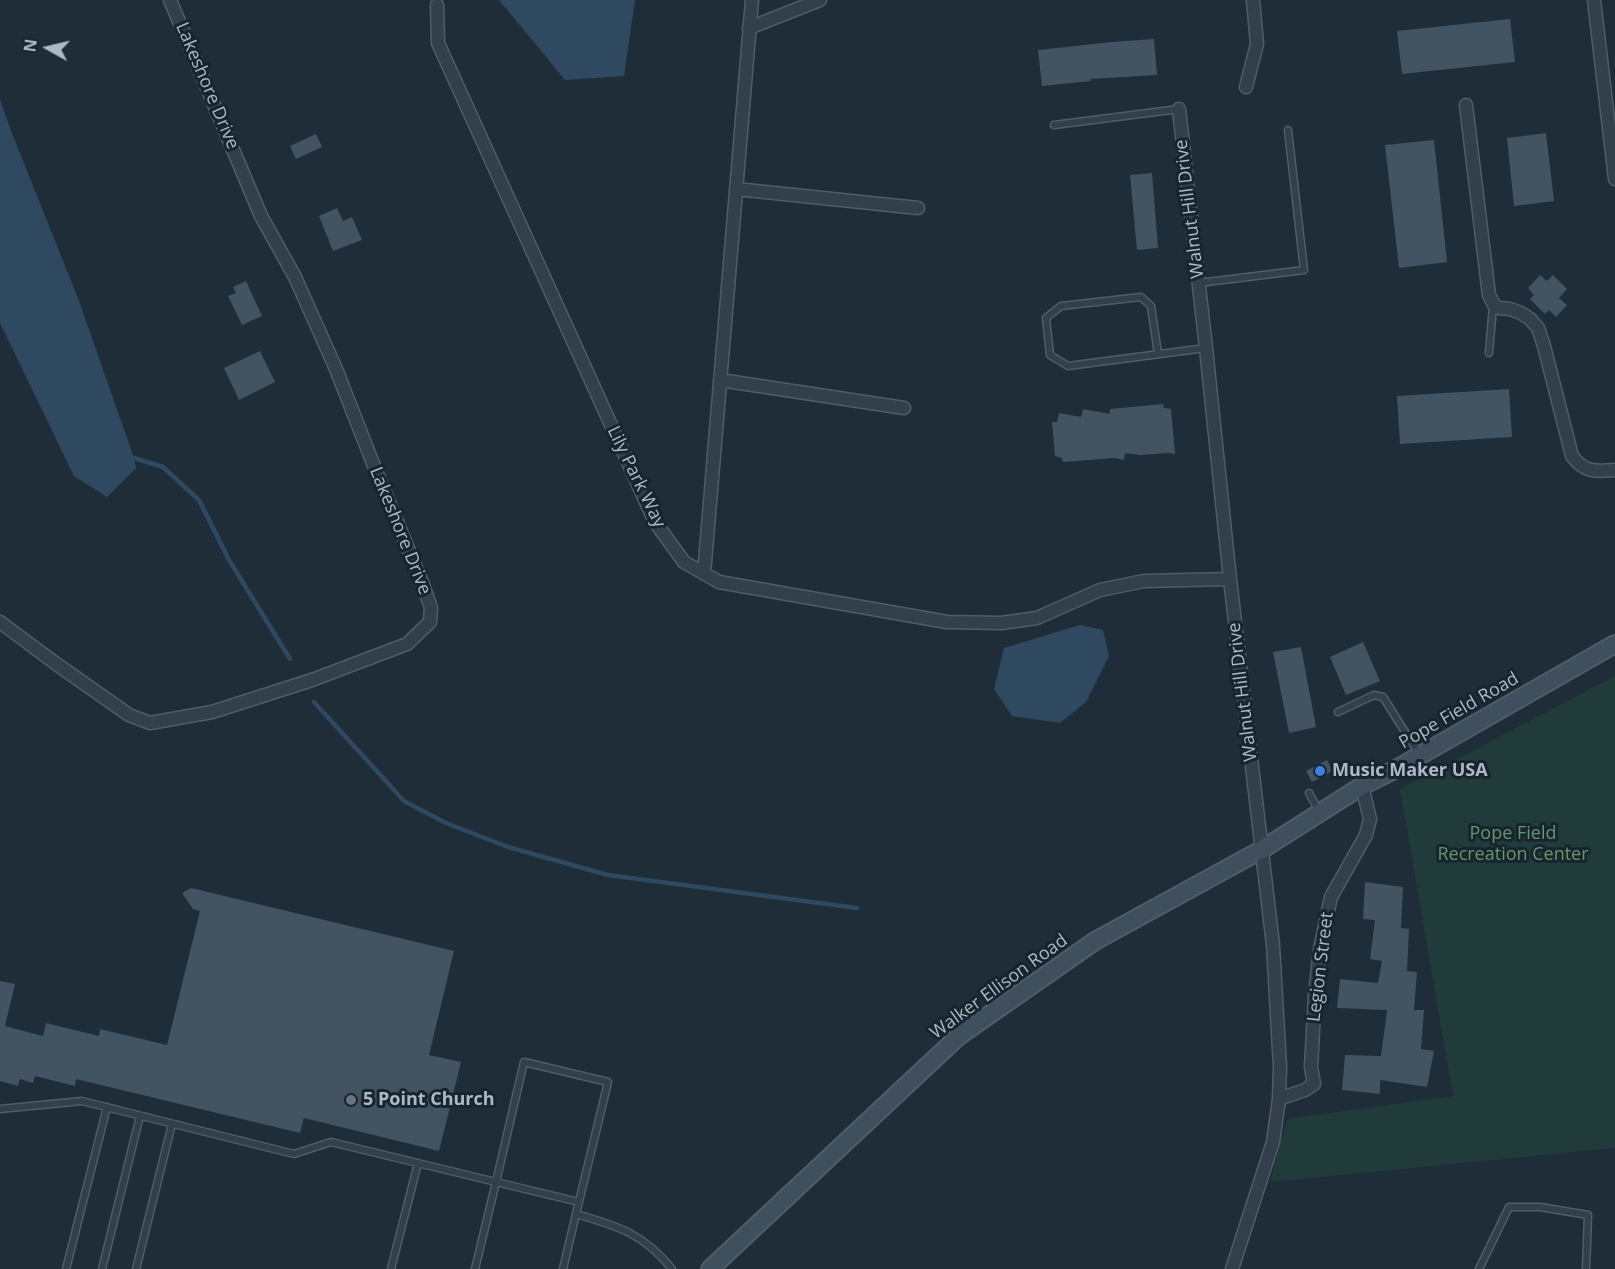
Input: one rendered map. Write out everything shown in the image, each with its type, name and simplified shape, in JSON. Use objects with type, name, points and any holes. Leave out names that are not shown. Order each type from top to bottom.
[{"type":"street","name":"Lakeshore Drive","points":[[0,622],[129,715],[150,723],[212,712],[312,680],[406,644],[430,622],[431,608],[422,582],[336,369],[295,277],[261,216],[170,0]]},
{"type":"street","points":[[704,574],[752,0]]},
{"type":"street","points":[[749,28],[820,0]]},
{"type":"street","points":[[1246,87],[1257,44],[1253,0]]},
{"type":"street","points":[[1594,0],[1615,179]]},
{"type":"street","name":"Lily Park Way","points":[[437,5],[438,43],[655,522],[684,562],[719,582],[947,622],[1001,623],[1037,618],[1100,590],[1144,581],[1230,579]]},
{"type":"street","points":[[1466,105],[1489,295],[1494,305],[1521,313],[1539,328],[1572,456],[1579,465],[1591,471],[1615,470]]},
{"type":"street","name":"Walnut Hill Drive","points":[[1179,109],[1230,579],[1273,945],[1280,1067],[1279,1099],[1273,1142],[1232,1269]]},
{"type":"street","points":[[736,189],[918,208]]},
{"type":"street","points":[[720,380],[904,408]]},
{"type":"street","name":"Pope Field Road","points":[[1261,850],[1362,786],[1615,644]]},
{"type":"street","name":"Legion Street","points":[[1279,1099],[1305,1090],[1314,1084],[1311,1067],[1320,949],[1331,897],[1366,834],[1370,819],[1362,786]]},
{"type":"street","name":"Walker Ellison Road","points":[[710,1269],[959,1036],[1095,941],[1261,850]]},
{"type":"lane","points":[[1054,125],[1179,109]]},
{"type":"lane","points":[[1199,283],[1304,270],[1288,130]]},
{"type":"lane","points":[[1158,354],[1151,306],[1141,297],[1060,306],[1046,318],[1050,355],[1068,366],[1206,348]]},
{"type":"lane","points":[[1489,353],[1494,305]]},
{"type":"lane","points":[[1338,712],[1374,695],[1383,697],[1419,755]]},
{"type":"lane","points":[[1309,794],[1320,814]]},
{"type":"lane","points":[[475,1269],[524,1062],[608,1082],[562,1269]]},
{"type":"lane","points":[[0,1109],[82,1101],[294,1154],[331,1142],[579,1202]]},
{"type":"lane","points":[[66,1269],[106,1107]]},
{"type":"lane","points":[[102,1269],[140,1116]]},
{"type":"lane","points":[[136,1269],[172,1124]]},
{"type":"lane","points":[[391,1269],[418,1162]]},
{"type":"lane","points":[[1479,1269],[1509,1207],[1540,1207],[1588,1215],[1586,1269]]},
{"type":"lane","points":[[576,1214],[610,1224],[639,1237],[659,1253],[672,1269]]},
{"type":"green space","name":"Pope Field Recreation Center","points":[[1615,676],[1615,1148],[1270,1182],[1287,1119],[1453,1096],[1400,789]]},
{"type":"water","points":[[499,0],[635,0],[624,76],[565,80]]},
{"type":"water","points":[[0,99],[79,301],[134,458],[136,468],[107,497],[74,476],[0,323]]},
{"type":"water","points":[[1080,625],[1103,630],[1109,656],[1086,702],[1060,723],[1012,716],[994,689],[1004,648]]},
{"type":"building","points":[[1510,19],[1515,62],[1402,74],[1397,31]]},
{"type":"building","points":[[1154,39],[1157,75],[1090,79],[1091,81],[1042,86],[1038,50]]},
{"type":"building","points":[[1546,133],[1554,201],[1514,206],[1507,138]]},
{"type":"building","points":[[316,134],[322,147],[296,159],[290,146]]},
{"type":"building","points":[[1434,140],[1447,262],[1399,268],[1385,145]]},
{"type":"building","points":[[1152,173],[1158,248],[1137,250],[1130,175]]},
{"type":"building","points":[[337,208],[343,221],[352,217],[362,240],[333,251],[319,216]]},
{"type":"building","points":[[1540,275],[1547,281],[1553,275],[1567,289],[1559,298],[1567,305],[1556,317],[1549,310],[1545,314],[1530,299],[1534,295],[1528,288]]},
{"type":"building","points":[[246,281],[262,316],[242,325],[228,296],[236,293],[233,287]]},
{"type":"building","points":[[260,351],[275,382],[239,400],[224,368]]},
{"type":"building","points":[[1509,389],[1512,437],[1400,444],[1397,396]]},
{"type":"building","points":[[1163,404],[1164,408],[1171,409],[1175,454],[1125,453],[1124,460],[1114,458],[1063,462],[1062,458],[1055,456],[1052,422],[1057,422],[1059,413],[1081,417],[1083,409],[1110,414],[1110,409]]},
{"type":"building","points":[[1363,642],[1380,681],[1346,695],[1330,657]]},
{"type":"building","points":[[1301,647],[1316,727],[1289,733],[1273,652]]},
{"type":"building","name":"Music Maker USA","points":[[1327,760],[1333,771],[1312,782],[1306,771]]},
{"type":"building","points":[[1365,882],[1403,887],[1401,928],[1409,929],[1407,971],[1417,972],[1414,1010],[1424,1010],[1421,1049],[1434,1051],[1427,1087],[1380,1080],[1380,1094],[1342,1090],[1345,1055],[1381,1056],[1387,1010],[1337,1008],[1340,979],[1378,983],[1382,961],[1370,959],[1375,920],[1363,919]]},
{"type":"building","points":[[191,888],[454,951],[429,1055],[461,1062],[439,1151],[304,1118],[300,1133],[76,1079],[75,1086],[35,1076],[33,1083],[20,1079],[18,1086],[0,1081],[0,981],[15,984],[5,1026],[43,1036],[46,1023],[99,1036],[100,1029],[167,1045],[200,911],[193,909],[182,893]]},
{"type":"waterway","points":[[134,458],[163,467],[199,500],[229,560],[290,659]]},
{"type":"waterway","points":[[314,702],[404,801],[446,823],[508,847],[608,875],[857,908]]},
{"type":"place","name":"Music Maker USA","points":[[1320,771]]},
{"type":"place","name":"5 Point Church","points":[[351,1100]]}]
